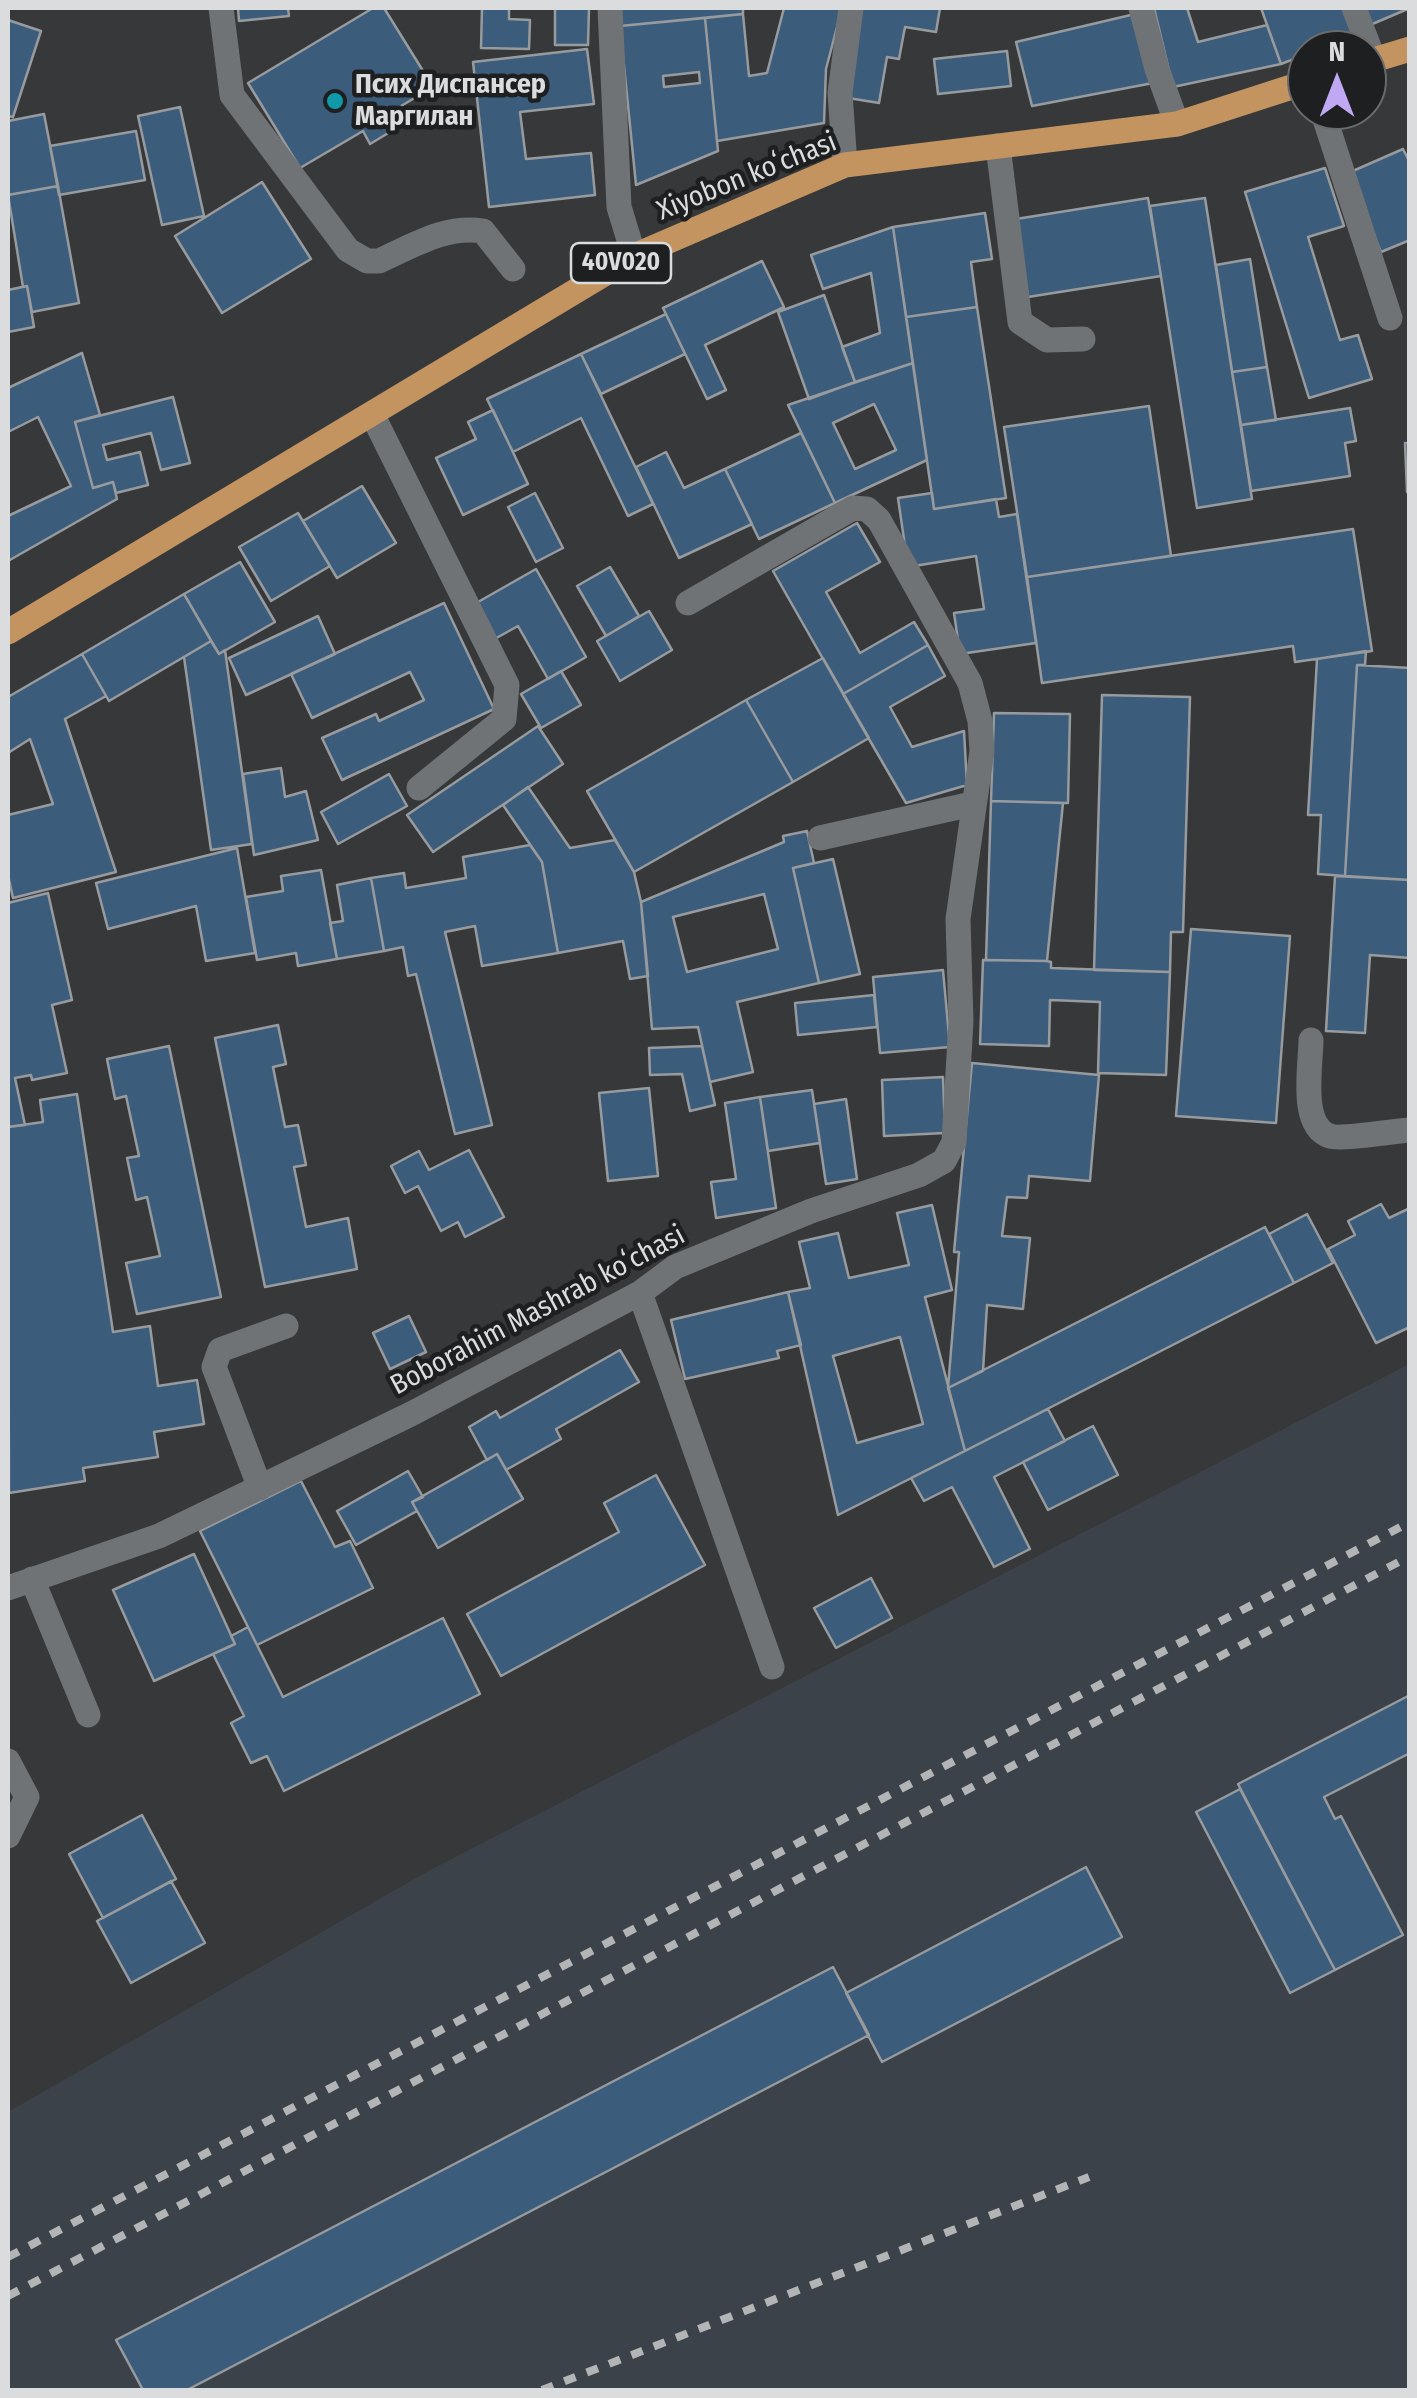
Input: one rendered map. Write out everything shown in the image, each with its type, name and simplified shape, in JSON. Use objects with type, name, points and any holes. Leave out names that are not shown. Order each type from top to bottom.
[{"type":"main road","name":"Xiyobon koʻchasi","points":[[8,632],[634,256],[844,166],[1177,124],[1287,88]]},
{"type":"street","points":[[221,8],[232,96],[348,250],[367,261],[379,261],[449,230],[470,229],[482,231],[513,270]]},
{"type":"street","points":[[610,8],[618,207],[634,256]]},
{"type":"street","points":[[844,166],[840,94],[851,8]]},
{"type":"street","points":[[1141,8],[1177,124]]},
{"type":"street","points":[[1329,130],[1390,318]]},
{"type":"street","points":[[998,146],[1020,322],[1046,340],[1083,339]]},
{"type":"street","points":[[372,414],[508,686],[504,720],[419,788]]},
{"type":"street","name":"Boborahim Mashrab koʻchasi","points":[[20,1584],[159,1536],[260,1488],[411,1414],[640,1293],[675,1266],[811,1211],[919,1175],[944,1160],[954,1142],[961,1021],[958,919],[982,751],[980,721],[970,683],[879,520],[867,509],[853,508],[688,603]]},
{"type":"street","points":[[820,838],[972,804]]},
{"type":"street","points":[[1311,1040],[1309,1110],[1315,1126],[1330,1137],[1410,1130]]},
{"type":"street","points":[[640,1293],[772,1667]]},
{"type":"street","points":[[260,1488],[214,1366],[220,1350],[286,1326]]},
{"type":"street","points":[[20,1584],[88,1714]]},
{"type":"street","points":[[8,1761],[27,1797],[8,1836]]},
{"type":"shaded area","points":[[1409,1364],[1409,2390],[8,2390],[8,2112],[428,1871]]},
{"type":"building","points":[[238,8],[288,8],[289,16],[239,21]]},
{"type":"building","name":"Псих Диспансер Маргилан","points":[[373,8],[384,8],[433,87],[386,115],[395,129],[370,144],[363,131],[300,168],[248,83]]},
{"type":"building","points":[[482,8],[509,8],[509,19],[530,20],[529,49],[481,48]]},
{"type":"building","points":[[555,8],[589,8],[588,45],[555,45]]},
{"type":"building","points":[[621,8],[743,8],[743,14],[620,26]]},
{"type":"building","points":[[784,8],[842,8],[826,69],[824,123],[717,141],[705,18],[743,14],[749,76],[767,73]]},
{"type":"building","points":[[857,8],[940,8],[936,32],[905,27],[899,59],[887,57],[879,103],[842,97]]},
{"type":"building","points":[[1154,8],[1187,8],[1198,42],[1267,25],[1281,64],[1173,87]]},
{"type":"building","points":[[1261,8],[1344,8],[1352,30],[1287,30],[1287,62],[1281,64]]},
{"type":"building","points":[[1362,8],[1410,8],[1370,25]]},
{"type":"building","points":[[1135,14],[1153,83],[1032,106],[1016,42]]},
{"type":"building","points":[[705,18],[718,151],[636,185],[620,26]],"holes":[[[699,72],[700,83],[664,87],[663,76]]]},
{"type":"building","points":[[8,20],[41,31],[13,117],[8,116]]},
{"type":"building","points":[[587,49],[594,104],[520,112],[526,159],[591,153],[595,195],[489,207],[473,62]]},
{"type":"building","points":[[1007,51],[1011,86],[938,94],[934,59]]},
{"type":"building","points":[[180,107],[204,216],[162,225],[138,116]]},
{"type":"building","points":[[44,114],[58,186],[8,195],[8,121]]},
{"type":"building","points":[[136,131],[145,180],[59,195],[50,146]]},
{"type":"building","points":[[1403,149],[1410,163],[1410,240],[1381,252],[1346,174]]},
{"type":"building","points":[[1325,168],[1344,226],[1308,237],[1340,340],[1358,335],[1372,379],[1309,398],[1245,192]]},
{"type":"building","points":[[262,182],[311,259],[222,313],[175,236]]},
{"type":"building","points":[[58,186],[79,303],[32,312],[27,286],[23,287],[8,195]]},
{"type":"building","points":[[1148,198],[1161,276],[1028,297],[1016,219]]},
{"type":"building","points":[[1205,198],[1252,499],[1197,508],[1150,206]]},
{"type":"building","points":[[985,213],[992,259],[971,262],[977,307],[906,317],[893,227]]},
{"type":"building","points":[[893,227],[913,363],[855,382],[842,347],[880,333],[871,273],[823,289],[811,255]]},
{"type":"building","points":[[1250,259],[1267,367],[1232,372],[1216,265]]},
{"type":"building","points":[[762,261],[784,307],[705,345],[726,390],[707,399],[663,308]]},
{"type":"building","points":[[27,286],[34,327],[8,332],[8,290]]},
{"type":"building","points":[[824,295],[855,382],[809,399],[778,312]]},
{"type":"building","points":[[977,307],[1006,498],[934,509],[906,317]]},
{"type":"building","points":[[666,314],[685,354],[601,394],[581,354]]},
{"type":"building","points":[[82,353],[100,415],[75,422],[93,488],[113,482],[117,499],[8,561],[8,516],[71,486],[38,417],[8,432],[8,388]]},
{"type":"building","points":[[581,354],[653,504],[628,516],[581,418],[513,452],[487,399]]},
{"type":"building","points":[[913,363],[927,460],[835,503],[788,405]],"holes":[[[874,404],[896,450],[855,469],[833,423]]]},
{"type":"building","points":[[1267,367],[1276,420],[1241,425],[1232,372]]},
{"type":"building","points":[[173,397],[190,463],[161,470],[151,433],[103,445],[107,460],[140,452],[148,485],[116,493],[113,482],[93,488],[75,422]]},
{"type":"building","points":[[1149,406],[1171,556],[1027,577],[1004,427]]},
{"type":"building","points":[[1350,408],[1356,441],[1345,443],[1350,476],[1251,491],[1241,425]]},
{"type":"building","points":[[493,410],[528,484],[463,515],[436,458],[476,439],[468,422]]},
{"type":"building","points":[[801,433],[835,503],[759,539],[725,469]]},
{"type":"building","points":[[1405,443],[1410,443],[1410,492],[1407,492]]},
{"type":"building","points":[[666,452],[684,488],[725,469],[752,524],[679,558],[636,467]]},
{"type":"building","points":[[362,486],[396,543],[337,578],[303,521]]},
{"type":"building","points":[[535,493],[563,548],[536,562],[508,507]]},
{"type":"building","points":[[932,493],[934,509],[996,499],[999,517],[1017,514],[1036,643],[960,654],[954,613],[984,609],[976,556],[908,567],[898,498]]},
{"type":"building","points":[[298,513],[330,566],[271,601],[239,547]]},
{"type":"building","points":[[857,523],[880,562],[826,592],[860,653],[914,622],[928,645],[843,694],[773,571]]},
{"type":"building","points":[[1353,529],[1372,651],[1295,662],[1293,646],[1042,683],[1027,577]]},
{"type":"building","points":[[240,562],[275,622],[219,654],[184,594]]},
{"type":"building","points":[[610,567],[639,616],[606,636],[577,586]]},
{"type":"building","points":[[536,569],[586,657],[548,679],[518,626],[491,641],[471,606]]},
{"type":"building","points":[[184,594],[211,641],[109,701],[82,654]]},
{"type":"building","points":[[444,603],[494,709],[342,780],[322,738],[376,714],[379,721],[424,700],[410,672],[312,718],[291,674]]},
{"type":"building","points":[[649,611],[672,650],[620,681],[597,641]]},
{"type":"building","points":[[318,616],[335,654],[246,695],[229,658]]},
{"type":"building","points":[[211,641],[219,654],[225,650],[252,844],[211,850],[184,657]]},
{"type":"building","points":[[928,645],[945,676],[890,707],[912,747],[964,731],[967,785],[906,803],[843,694]]},
{"type":"building","points":[[1366,651],[1365,665],[1357,665],[1345,876],[1318,874],[1321,815],[1308,815],[1317,659]]},
{"type":"building","points":[[82,654],[106,696],[65,719],[116,872],[13,898],[8,875],[8,815],[53,804],[30,739],[8,753],[8,697]]},
{"type":"building","points":[[823,658],[869,738],[793,782],[746,700]]},
{"type":"building","points":[[1357,665],[1410,668],[1410,880],[1345,876]]},
{"type":"building","points":[[561,671],[581,705],[541,728],[521,694]]},
{"type":"building","points":[[1102,695],[1190,697],[1183,932],[1171,932],[1170,972],[1094,970]]},
{"type":"building","points":[[746,700],[793,782],[634,872],[587,791]]},
{"type":"building","points":[[994,713],[1070,714],[1068,803],[991,801]]},
{"type":"building","points":[[538,726],[563,764],[433,852],[407,815]]},
{"type":"building","points":[[281,768],[285,797],[306,791],[318,840],[254,855],[243,774]]},
{"type":"building","points":[[389,774],[407,806],[338,844],[321,812]]},
{"type":"building","points":[[528,787],[570,848],[615,840],[634,872],[648,976],[630,979],[623,941],[558,953],[542,862],[503,805]]},
{"type":"building","points":[[991,801],[1063,803],[1047,961],[986,960]]},
{"type":"building","points":[[807,831],[814,863],[793,868],[819,983],[737,1002],[753,1072],[710,1082],[698,1027],[652,1029],[641,902],[784,842],[783,836]],"holes":[[[764,894],[778,949],[687,972],[673,917]]]},
{"type":"building","points":[[530,845],[542,862],[558,953],[482,966],[475,926],[445,932],[492,1125],[455,1134],[416,974],[408,976],[403,947],[384,951],[371,878],[404,873],[406,888],[466,878],[463,857]]},
{"type":"building","points":[[237,848],[255,953],[206,961],[196,906],[108,929],[96,883]]},
{"type":"building","points":[[833,859],[860,974],[819,983],[793,868]]},
{"type":"building","points":[[321,870],[337,959],[298,966],[296,953],[257,960],[246,897],[283,891],[281,876]]},
{"type":"building","points":[[1335,876],[1410,880],[1410,958],[1370,955],[1365,1033],[1326,1031]]},
{"type":"building","points":[[371,878],[384,951],[337,959],[330,923],[343,921],[337,885]]},
{"type":"building","points":[[48,893],[72,1000],[52,1005],[67,1073],[32,1080],[31,1075],[15,1078],[25,1125],[8,1127],[8,903]]},
{"type":"building","points":[[1191,929],[1290,936],[1276,1123],[1176,1116]]},
{"type":"building","points":[[983,960],[1047,961],[1051,968],[1170,972],[1166,1075],[1098,1073],[1100,1002],[1050,1000],[1049,1046],[980,1044]]},
{"type":"building","points":[[943,970],[950,1047],[880,1053],[873,977]]},
{"type":"building","points":[[874,995],[877,1027],[798,1035],[795,1003]]},
{"type":"building","points":[[278,1025],[286,1064],[273,1067],[285,1127],[298,1125],[306,1165],[294,1167],[306,1227],[348,1218],[357,1269],[265,1287],[215,1038]]},
{"type":"building","points":[[169,1046],[221,1297],[137,1314],[126,1263],[160,1256],[147,1197],[136,1200],[127,1158],[139,1156],[126,1096],[115,1099],[107,1059]]},
{"type":"building","points":[[702,1046],[715,1105],[690,1111],[682,1074],[650,1075],[649,1048]]},
{"type":"building","points":[[972,1063],[1099,1075],[1090,1181],[1029,1176],[1027,1198],[1007,1197],[1002,1236],[1030,1238],[1023,1309],[987,1305],[983,1371],[948,1388],[959,1252],[954,1252]]},
{"type":"building","points":[[943,1077],[945,1133],[884,1136],[882,1080]]},
{"type":"building","points":[[649,1088],[658,1176],[608,1181],[599,1093]]},
{"type":"building","points":[[812,1090],[820,1143],[768,1151],[760,1097]]},
{"type":"building","points":[[77,1094],[113,1332],[150,1326],[158,1386],[197,1380],[204,1424],[154,1432],[158,1457],[83,1468],[85,1481],[9,1493],[8,1127],[43,1122],[40,1100]]},
{"type":"building","points":[[760,1097],[776,1208],[716,1218],[711,1182],[736,1179],[725,1103]]},
{"type":"building","points":[[846,1099],[857,1179],[826,1184],[814,1104]]},
{"type":"building","points":[[469,1150],[504,1217],[465,1237],[458,1222],[441,1231],[418,1186],[405,1193],[391,1166],[419,1151],[429,1170]]},
{"type":"building","points":[[1381,1204],[1389,1218],[1410,1208],[1410,1327],[1376,1343],[1328,1249],[1355,1235],[1348,1221]]},
{"type":"building","points":[[932,1205],[952,1290],[925,1297],[965,1451],[838,1515],[788,1292],[810,1288],[799,1242],[838,1233],[849,1278],[909,1265],[897,1213]],"holes":[[[900,1337],[923,1424],[857,1443],[833,1356]]]},
{"type":"building","points":[[1307,1214],[1333,1263],[1294,1283],[1269,1234]]},
{"type":"building","points":[[1265,1227],[1294,1283],[965,1451],[948,1388]]},
{"type":"building","points":[[788,1292],[801,1345],[777,1351],[779,1358],[685,1379],[671,1320]]},
{"type":"building","points":[[409,1316],[426,1352],[390,1369],[373,1333]]},
{"type":"building","points":[[620,1350],[639,1382],[556,1429],[561,1439],[506,1470],[497,1454],[487,1460],[469,1427],[496,1411],[500,1418]]},
{"type":"building","points":[[1048,1409],[1065,1441],[994,1477],[1030,1549],[994,1567],[952,1487],[924,1501],[911,1478]]},
{"type":"building","points":[[1093,1426],[1118,1475],[1048,1510],[1023,1462]]},
{"type":"building","points":[[497,1454],[523,1499],[438,1548],[412,1502]]},
{"type":"building","points":[[408,1471],[423,1497],[412,1502],[417,1511],[356,1545],[337,1511]]},
{"type":"building","points":[[656,1475],[705,1565],[501,1676],[467,1614],[619,1532],[604,1503]]},
{"type":"building","points":[[301,1481],[335,1547],[350,1541],[373,1588],[257,1645],[200,1531]]},
{"type":"building","points":[[194,1554],[235,1644],[154,1681],[113,1590]]},
{"type":"building","points":[[871,1578],[892,1618],[836,1648],[814,1608]]},
{"type":"building","points":[[443,1618],[480,1694],[284,1791],[267,1756],[251,1763],[231,1723],[244,1716],[213,1654],[235,1644],[231,1636],[248,1627],[283,1697]]},
{"type":"building","points":[[1410,1695],[1410,1753],[1324,1797],[1335,1819],[1341,1816],[1403,1935],[1335,1970],[1238,1784]]},
{"type":"building","points":[[1240,1789],[1335,1970],[1290,1993],[1196,1812]]},
{"type":"building","points":[[142,1815],[176,1879],[103,1918],[69,1854]]},
{"type":"building","points":[[1086,1867],[1122,1937],[882,2062],[846,1993]]},
{"type":"building","points":[[171,1881],[205,1943],[131,1983],[97,1921]]},
{"type":"building","points":[[833,1967],[869,2035],[187,2390],[143,2390],[116,2340]]},
{"type":"railway","points":[[8,2257],[1410,1522]]},
{"type":"railway","points":[[8,2296],[1410,1556]]},
{"type":"railway","points":[[542,2390],[1089,2177]]},
{"type":"place","name":"Псих Диспансер Маргилан","points":[[335,101]]}]
